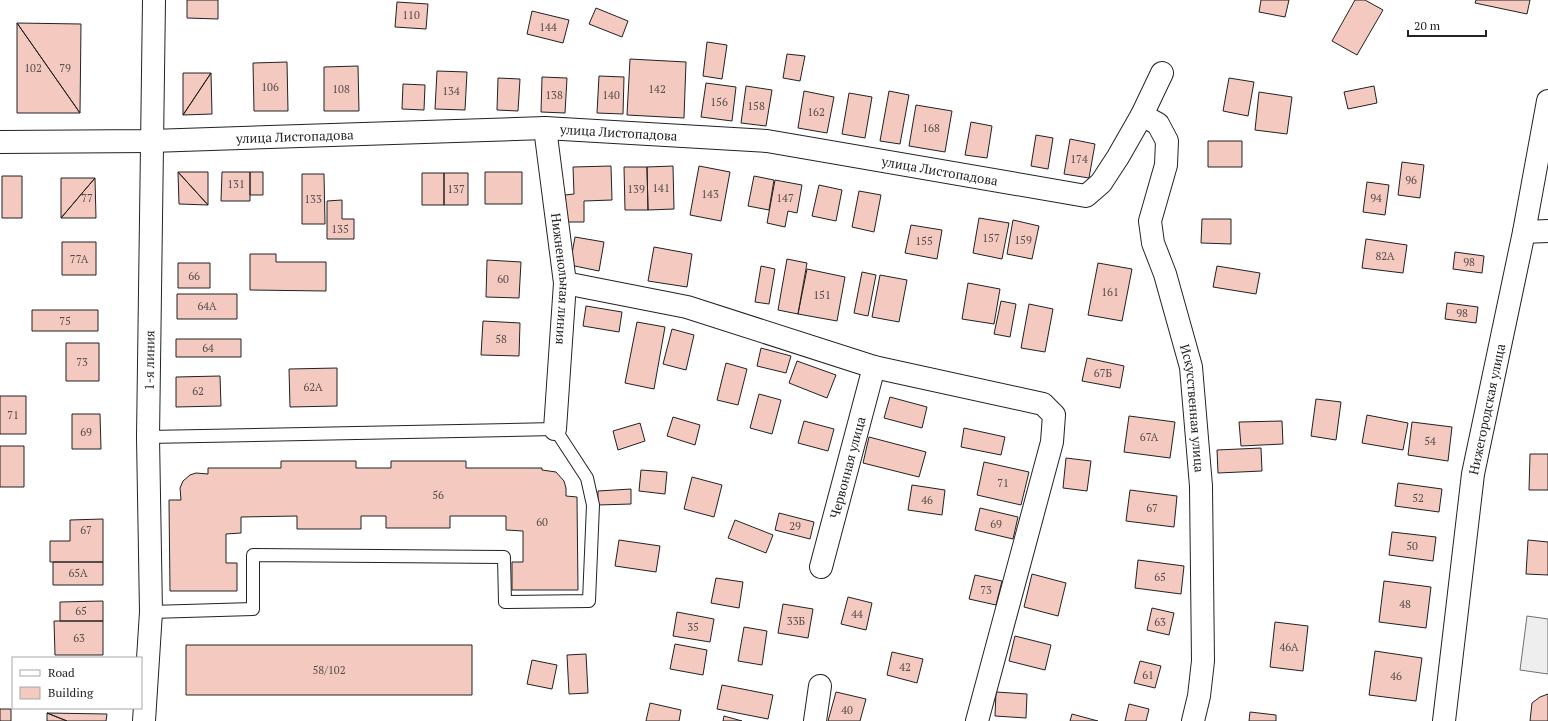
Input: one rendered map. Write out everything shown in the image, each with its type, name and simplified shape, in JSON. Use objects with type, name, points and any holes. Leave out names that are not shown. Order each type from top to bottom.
[{"type":"street","name":"1-я линия","points":[[144,721],[151,612],[148,437],[154,0]]},
{"type":"street","name":"улица Листопадова","points":[[0,142],[151,141],[545,128],[767,141],[1086,196],[1101,183],[1142,115],[1162,73]]},
{"type":"street","name":"Нижегородская улица","points":[[1444,721],[1473,474],[1524,232],[1548,101]]},
{"type":"street","name":"Искусственная улица","points":[[1142,115],[1158,124],[1167,141],[1166,165],[1150,221],[1153,243],[1165,274],[1192,373],[1201,486],[1203,661],[1199,696],[1193,721]]},
{"type":"street","name":"Нижненольная линия","points":[[545,128],[565,283],[554,429]]},
{"type":"street","points":[[1524,232],[1548,231]]},
{"type":"street","points":[[565,283],[687,307],[874,367],[1043,404],[1054,415],[1052,442],[977,721]]},
{"type":"street","name":"Червонная улица","points":[[821,567],[874,367]]},
{"type":"street","points":[[815,721],[820,686]]},
{"type":"lane","points":[[148,437],[554,429],[587,478],[593,505],[589,602],[505,602],[504,557],[253,555],[253,609],[151,612]]},
{"type":"shaded area","points":[[1527,616],[1548,619],[1548,674],[1520,670]]},
{"type":"building","points":[[187,0],[218,0],[218,19],[187,18]]},
{"type":"building","points":[[1261,0],[1289,0],[1285,17],[1259,12]]},
{"type":"building","points":[[1355,0],[1365,0],[1383,10],[1357,55],[1332,41]]},
{"type":"building","points":[[1476,0],[1530,0],[1527,14],[1475,3]]},
{"type":"building","points":[[397,2],[428,4],[426,29],[395,27]]},
{"type":"building","points":[[596,8],[628,21],[622,37],[589,24]]},
{"type":"building","points":[[532,11],[569,20],[563,43],[527,34]]},
{"type":"building","points":[[17,23],[80,113],[17,113]]},
{"type":"building","points":[[17,23],[81,24],[80,113]]},
{"type":"building","points":[[707,42],[727,45],[722,79],[703,76]]},
{"type":"building","points":[[787,54],[805,56],[800,81],[783,78]]},
{"type":"building","points":[[630,59],[686,62],[684,118],[627,115]]},
{"type":"building","points":[[287,62],[288,111],[254,111],[253,63]]},
{"type":"building","points":[[358,66],[359,111],[324,111],[324,67]]},
{"type":"building","points":[[437,71],[467,72],[465,110],[435,109]]},
{"type":"building","points":[[183,73],[211,73],[183,115]]},
{"type":"building","points":[[211,73],[212,114],[183,115]]},
{"type":"building","points":[[599,76],[624,77],[623,114],[597,113]]},
{"type":"building","points":[[542,77],[567,78],[565,113],[541,112]]},
{"type":"building","points":[[498,78],[520,79],[518,111],[497,110]]},
{"type":"building","points":[[1229,78],[1254,82],[1248,116],[1223,111]]},
{"type":"building","points":[[706,83],[736,87],[732,121],[701,117]]},
{"type":"building","points":[[403,84],[425,85],[424,110],[402,109]]},
{"type":"building","points":[[746,86],[772,90],[766,126],[741,123]]},
{"type":"building","points":[[1374,86],[1377,103],[1348,109],[1344,92]]},
{"type":"building","points":[[804,91],[834,97],[827,133],[798,128]]},
{"type":"building","points":[[889,91],[909,95],[900,144],[880,141]]},
{"type":"building","points":[[1259,92],[1292,97],[1287,134],[1255,130]]},
{"type":"building","points":[[849,93],[872,97],[865,138],[842,134]]},
{"type":"building","points":[[916,105],[952,111],[945,152],[909,146]]},
{"type":"building","points":[[971,122],[992,126],[987,158],[965,155]]},
{"type":"building","points":[[1036,135],[1053,138],[1048,169],[1031,166]]},
{"type":"building","points":[[1070,139],[1095,144],[1089,178],[1064,174]]},
{"type":"building","points":[[1208,141],[1242,141],[1242,167],[1208,167]]},
{"type":"building","points":[[1402,162],[1424,165],[1420,198],[1398,195]]},
{"type":"building","points":[[611,166],[612,200],[584,201],[584,222],[565,222],[565,195],[574,194],[573,167]]},
{"type":"building","points":[[673,166],[674,209],[648,210],[647,167]]},
{"type":"building","points":[[699,166],[730,172],[721,221],[690,215]]},
{"type":"building","points":[[624,167],[647,167],[648,210],[625,210]]},
{"type":"building","points":[[178,172],[208,172],[208,205]]},
{"type":"building","points":[[178,172],[208,205],[179,204]]},
{"type":"building","points":[[222,172],[250,172],[250,201],[221,201]]},
{"type":"building","points":[[250,172],[263,172],[263,195],[250,195]]},
{"type":"building","points":[[485,172],[522,172],[522,204],[485,204]]},
{"type":"building","points":[[422,173],[444,173],[444,205],[422,205]]},
{"type":"building","points":[[444,173],[468,173],[468,205],[444,205]]},
{"type":"building","points":[[302,174],[324,174],[325,224],[302,224]]},
{"type":"building","points":[[2,176],[22,176],[22,218],[2,218]]},
{"type":"building","points":[[754,176],[774,180],[769,210],[748,206]]},
{"type":"building","points":[[61,178],[95,178],[61,218]]},
{"type":"building","points":[[95,178],[96,218],[61,218]]},
{"type":"building","points":[[775,180],[802,185],[797,213],[788,211],[785,227],[767,223]]},
{"type":"building","points":[[1367,182],[1389,185],[1385,215],[1363,212]]},
{"type":"building","points":[[819,185],[842,190],[836,221],[812,216]]},
{"type":"building","points":[[859,191],[881,195],[874,232],[852,227]]},
{"type":"building","points":[[342,200],[342,219],[354,219],[354,239],[327,239],[327,201]]},
{"type":"building","points":[[979,218],[1009,223],[1002,259],[973,253]]},
{"type":"building","points":[[1202,219],[1231,219],[1231,244],[1201,243]]},
{"type":"building","points":[[1013,220],[1039,226],[1032,259],[1007,254]]},
{"type":"building","points":[[911,225],[942,230],[937,259],[905,253]]},
{"type":"building","points":[[575,237],[604,242],[599,271],[570,265]]},
{"type":"building","points":[[1366,239],[1407,245],[1403,273],[1362,268]]},
{"type":"building","points":[[62,242],[96,242],[96,275],[62,275]]},
{"type":"building","points":[[654,247],[692,254],[687,287],[648,281]]},
{"type":"building","points":[[1455,252],[1484,256],[1482,273],[1453,269]]},
{"type":"building","points":[[250,254],[276,254],[276,262],[326,262],[326,291],[250,290]]},
{"type":"building","points":[[787,259],[807,263],[798,314],[778,310]]},
{"type":"building","points":[[487,260],[521,262],[519,298],[486,297]]},
{"type":"building","points":[[178,263],[210,263],[210,288],[178,288]]},
{"type":"building","points":[[1098,263],[1132,269],[1122,321],[1088,315]]},
{"type":"building","points":[[761,266],[775,269],[769,304],[755,302]]},
{"type":"building","points":[[1217,266],[1260,273],[1256,294],[1213,287]]},
{"type":"building","points":[[807,269],[845,277],[837,321],[798,314]]},
{"type":"building","points":[[862,272],[876,275],[868,316],[854,313]]},
{"type":"building","points":[[880,275],[907,280],[899,322],[872,317]]},
{"type":"building","points":[[968,283],[1000,289],[994,324],[962,319]]},
{"type":"building","points":[[177,294],[237,294],[237,319],[177,319]]},
{"type":"building","points":[[1001,301],[1016,304],[1010,337],[994,334]]},
{"type":"building","points":[[1447,303],[1478,307],[1476,323],[1445,319]]},
{"type":"building","points":[[1029,304],[1053,309],[1045,352],[1021,348]]},
{"type":"building","points":[[586,306],[622,312],[619,332],[583,326]]},
{"type":"building","points":[[32,310],[98,310],[98,331],[32,331]]},
{"type":"building","points":[[483,321],[520,323],[519,356],[481,355]]},
{"type":"building","points":[[637,322],[665,327],[654,389],[625,383]]},
{"type":"building","points":[[672,329],[694,335],[686,370],[663,364]]},
{"type":"building","points":[[176,339],[241,339],[241,357],[176,357]]},
{"type":"building","points":[[66,343],[99,343],[99,381],[66,381]]},
{"type":"building","points":[[761,348],[791,356],[786,373],[757,366]]},
{"type":"building","points":[[1087,358],[1124,366],[1120,388],[1082,381]]},
{"type":"building","points":[[797,361],[836,375],[827,398],[789,383]]},
{"type":"building","points":[[726,363],[747,369],[738,405],[717,400]]},
{"type":"building","points":[[337,368],[337,406],[290,407],[289,369]]},
{"type":"building","points":[[220,376],[221,406],[176,407],[176,377]]},
{"type":"building","points":[[759,394],[781,400],[772,434],[750,428]]},
{"type":"building","points":[[0,396],[26,396],[26,434],[0,434]]},
{"type":"building","points":[[890,397],[927,407],[922,428],[884,418]]},
{"type":"building","points":[[1316,399],[1341,402],[1336,440],[1311,436]]},
{"type":"building","points":[[72,414],[100,414],[101,449],[72,449]]},
{"type":"building","points":[[1367,415],[1408,423],[1403,450],[1362,443]]},
{"type":"building","points":[[1129,416],[1175,422],[1170,458],[1124,452]]},
{"type":"building","points":[[673,417],[700,425],[695,445],[667,436]]},
{"type":"building","points":[[804,421],[834,429],[828,451],[798,443]]},
{"type":"building","points":[[1282,421],[1283,444],[1241,446],[1239,422]]},
{"type":"building","points":[[1412,422],[1452,427],[1448,461],[1408,455]]},
{"type":"building","points":[[640,423],[645,441],[618,450],[613,431]]},
{"type":"building","points":[[964,428],[1005,437],[1001,455],[961,447]]},
{"type":"building","points":[[869,437],[926,452],[919,477],[863,463]]},
{"type":"building","points":[[0,446],[24,446],[24,487],[0,487]]},
{"type":"building","points":[[1261,448],[1262,471],[1218,473],[1217,450]]},
{"type":"building","points":[[1530,454],[1548,454],[1548,490],[1529,490]]},
{"type":"building","points":[[1066,458],[1091,461],[1087,491],[1063,488]]},
{"type":"building","points":[[281,461],[356,461],[356,468],[391,468],[391,461],[466,461],[466,468],[542,468],[542,470],[556,472],[564,481],[566,496],[577,497],[578,590],[512,590],[512,562],[523,562],[523,531],[506,530],[506,516],[450,516],[450,528],[386,528],[386,516],[361,516],[361,529],[297,529],[297,516],[241,517],[241,533],[226,534],[226,563],[237,563],[237,591],[170,591],[169,500],[181,500],[180,488],[183,481],[190,475],[196,473],[208,474],[208,468],[281,468]]},
{"type":"building","points":[[984,462],[1029,472],[1021,505],[977,495]]},
{"type":"building","points":[[641,470],[667,472],[665,494],[639,491]]},
{"type":"building","points":[[692,477],[722,485],[714,517],[684,509]]},
{"type":"building","points":[[1398,483],[1442,489],[1439,512],[1395,506]]},
{"type":"building","points":[[912,485],[945,490],[942,515],[908,510]]},
{"type":"building","points":[[631,489],[631,504],[598,505],[598,491]]},
{"type":"building","points":[[1130,490],[1177,496],[1174,527],[1126,521]]},
{"type":"building","points":[[980,508],[1018,517],[1013,539],[975,530]]},
{"type":"building","points":[[779,513],[814,522],[810,539],[775,530]]},
{"type":"building","points":[[103,519],[103,562],[50,562],[50,541],[70,541],[70,520]]},
{"type":"building","points":[[735,520],[773,535],[766,553],[728,538]]},
{"type":"building","points":[[1392,532],[1436,537],[1433,561],[1389,555]]},
{"type":"building","points":[[619,540],[660,546],[656,572],[615,566]]},
{"type":"building","points":[[1528,540],[1548,542],[1548,575],[1526,574]]},
{"type":"building","points":[[1138,560],[1184,566],[1181,594],[1135,588]]},
{"type":"building","points":[[53,562],[103,562],[103,585],[53,585]]},
{"type":"building","points":[[1032,574],[1066,583],[1058,616],[1024,607]]},
{"type":"building","points":[[975,575],[1002,581],[996,605],[969,599]]},
{"type":"building","points":[[716,578],[743,582],[739,608],[711,603]]},
{"type":"building","points":[[1384,581],[1431,587],[1426,628],[1379,622]]},
{"type":"building","points":[[848,597],[872,603],[866,630],[841,624]]},
{"type":"building","points":[[103,601],[103,621],[60,621],[60,602]]},
{"type":"building","points":[[783,604],[813,609],[808,638],[778,633]]},
{"type":"building","points":[[1152,608],[1174,613],[1169,635],[1147,630]]},
{"type":"building","points":[[677,612],[714,619],[710,642],[673,636]]},
{"type":"building","points":[[54,621],[103,621],[103,655],[55,655]]},
{"type":"building","points":[[1275,622],[1308,626],[1303,671],[1270,667]]},
{"type":"building","points":[[744,627],[767,631],[762,665],[738,661]]},
{"type":"building","points":[[1015,636],[1051,645],[1045,670],[1009,661]]},
{"type":"building","points":[[675,644],[707,650],[703,675],[670,669]]},
{"type":"building","points":[[186,645],[472,645],[472,695],[186,695]]},
{"type":"building","points":[[1375,651],[1422,658],[1416,701],[1369,695]]},
{"type":"building","points":[[892,652],[923,659],[917,683],[887,675]]},
{"type":"building","points":[[586,654],[588,693],[569,694],[567,655]]},
{"type":"building","points":[[532,660],[557,665],[552,689],[527,684]]},
{"type":"building","points":[[1140,661],[1161,666],[1155,688],[1134,683]]},
{"type":"building","points":[[722,685],[773,695],[768,719],[717,709]]},
{"type":"building","points":[[836,692],[866,699],[860,721],[828,721]]},
{"type":"building","points":[[996,692],[1027,694],[1026,718],[995,716]]},
{"type":"building","points":[[1548,694],[1548,721],[1530,721],[1532,703],[1540,697]]},
{"type":"building","points":[[650,703],[681,710],[679,721],[646,721]]},
{"type":"building","points":[[1129,704],[1149,709],[1146,721],[1125,721]]},
{"type":"building","points":[[0,709],[11,709],[11,721],[0,721]]},
{"type":"building","points":[[1250,712],[1276,715],[1276,721],[1249,721]]},
{"type":"building","points":[[47,713],[67,721],[47,721]]},
{"type":"building","points":[[47,713],[107,714],[106,721],[67,721]]},
{"type":"building","points":[[1072,714],[1098,721],[1070,721]]},
{"type":"building","points":[[724,716],[742,721],[723,721]]}]
